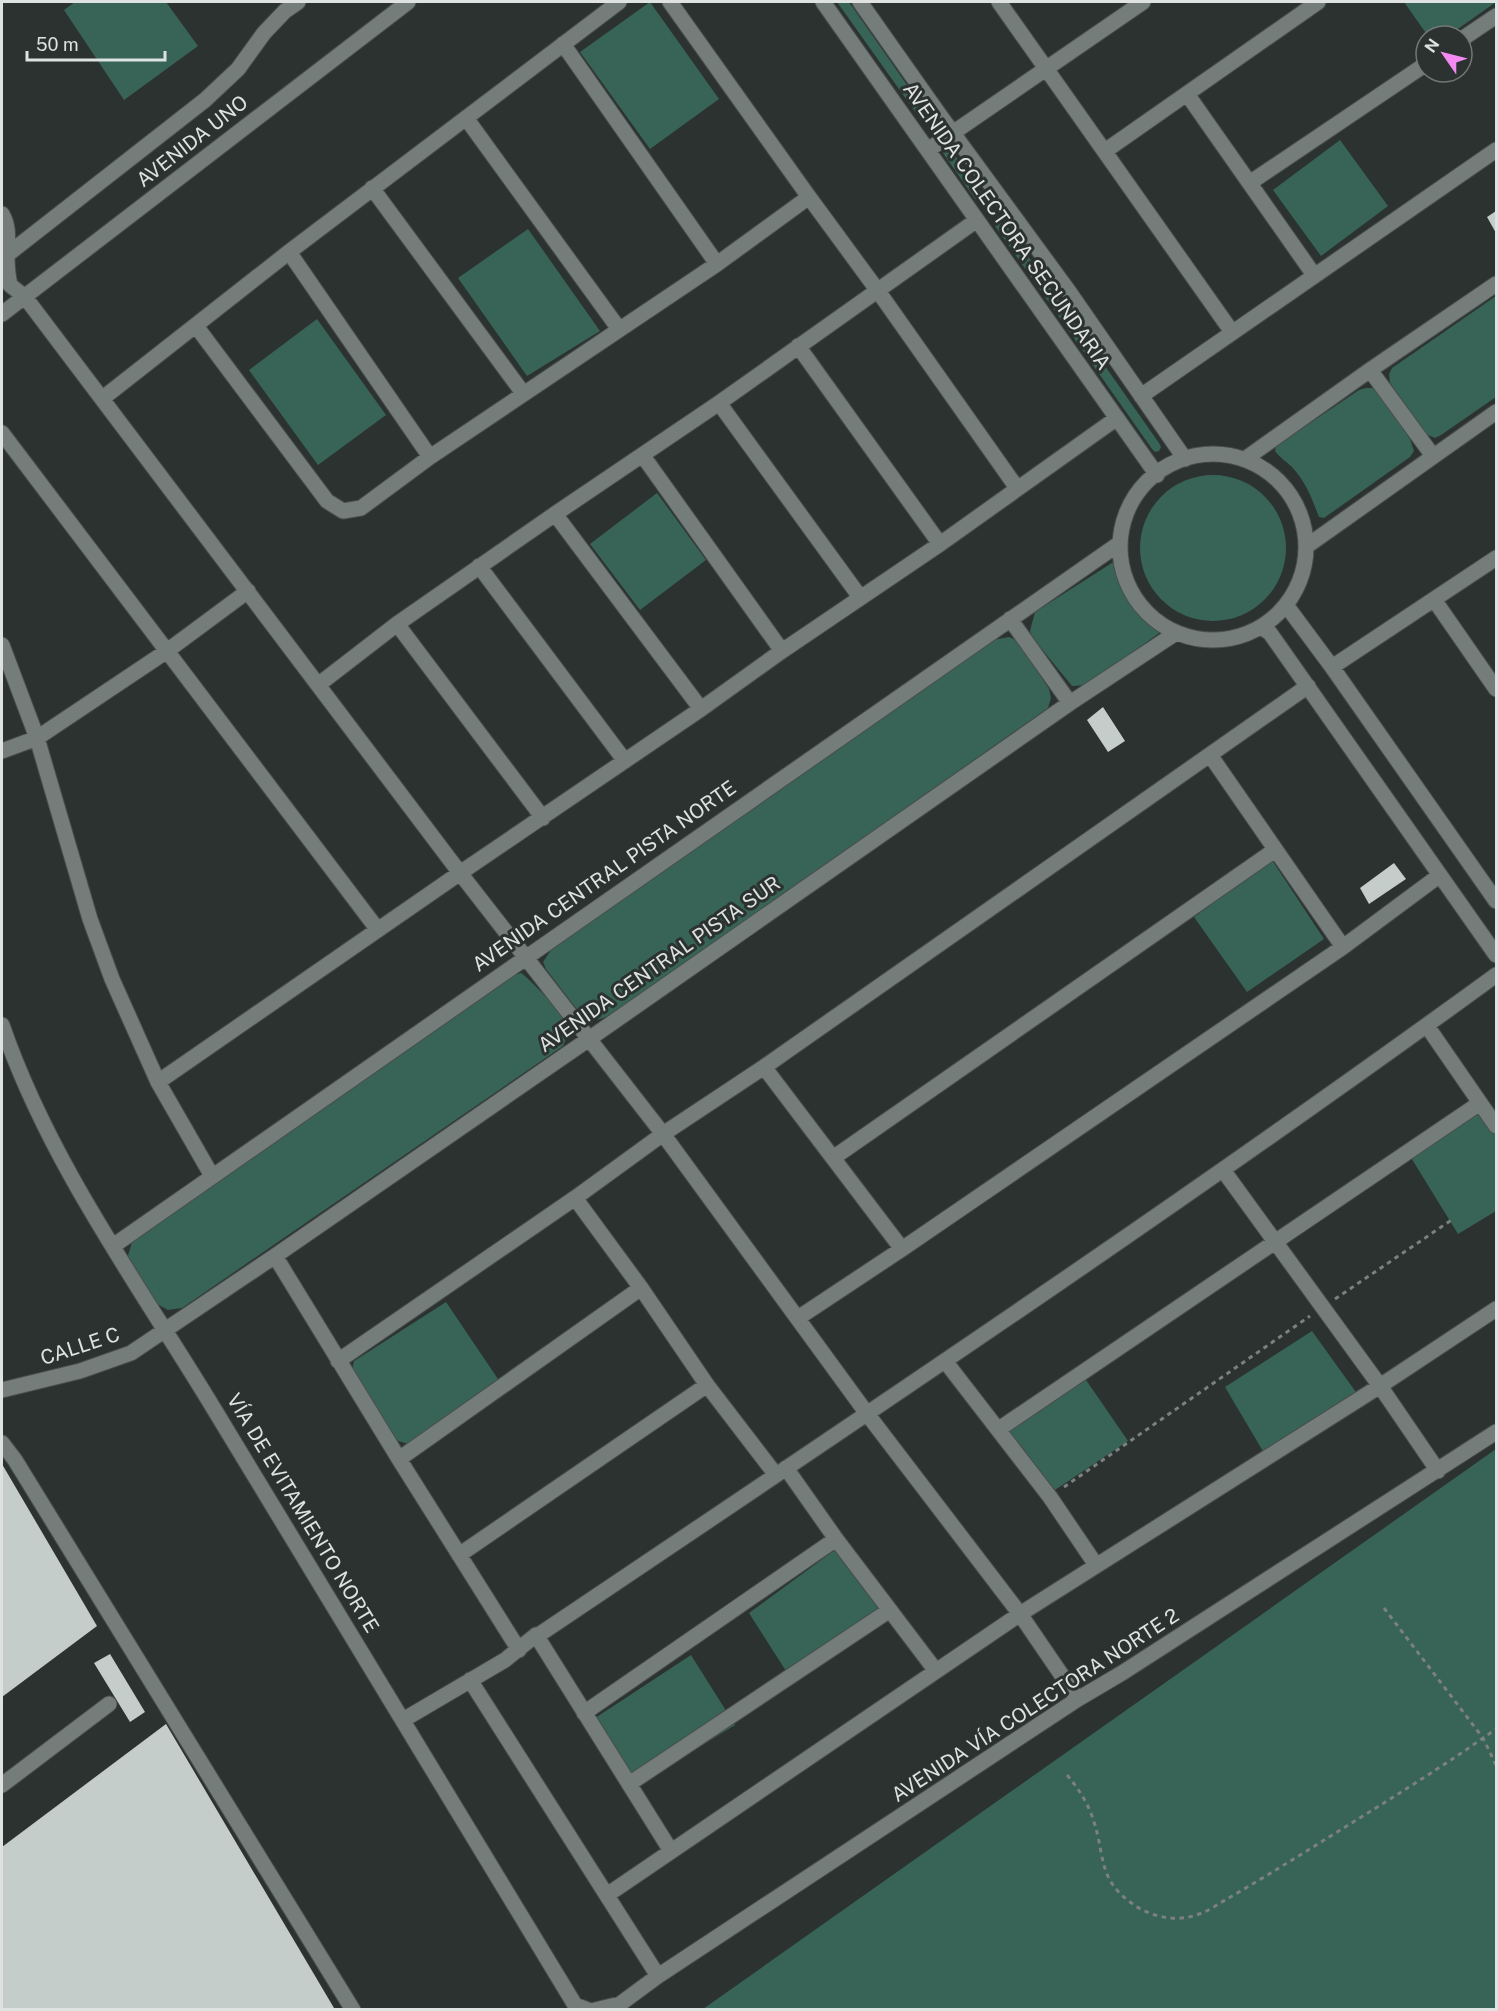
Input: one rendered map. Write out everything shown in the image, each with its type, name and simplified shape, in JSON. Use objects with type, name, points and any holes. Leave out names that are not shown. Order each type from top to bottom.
[{"type":"street","points":[[4,257],[205,100],[238,69],[264,33],[285,11],[298,2]]},
{"type":"street","name":"AVENIDA UNO","points":[[2,314],[408,2]]},
{"type":"street","points":[[103,398],[372,188],[619,2]]},
{"type":"street","points":[[670,2],[1017,488]]},
{"type":"street","name":"AVENIDA COLECTORA SECUNDARIA","points":[[823,2],[1156,475]]},
{"type":"street","name":"AVENIDA COLECTORA SECUNDARIA","points":[[860,2],[1070,293],[1185,459]]},
{"type":"street","points":[[999,2],[1232,332]]},
{"type":"street","points":[[928,150],[1143,2]]},
{"type":"street","points":[[1105,151],[1318,2]]},
{"type":"street","points":[[1474,31],[1497,16]]},
{"type":"street","points":[[563,44],[717,264]]},
{"type":"street","points":[[1251,182],[1414,72]]},
{"type":"street","points":[[1188,94],[1314,275]]},
{"type":"street","points":[[466,118],[619,329]]},
{"type":"street","points":[[1141,396],[1497,150]]},
{"type":"street","points":[[372,188],[523,393]]},
{"type":"street","points":[[196,326],[327,501],[343,511],[361,508],[523,393],[717,264],[809,197]]},
{"type":"street","points":[[2,214],[9,236],[4,257],[10,285],[26,297],[460,873],[663,1134],[868,1414],[1020,1614],[1078,1699]]},
{"type":"street","points":[[318,685],[397,624],[479,566],[643,456],[977,220]]},
{"type":"street","points":[[289,252],[430,457]]},
{"type":"street","points":[[1245,459],[1370,370],[1497,284]]},
{"type":"street","points":[[798,346],[940,544]]},
{"type":"street","points":[[1370,370],[1433,456]]},
{"type":"street","points":[[719,403],[860,597]]},
{"type":"street","points":[[1307,546],[1497,412]]},
{"type":"street","points":[[158,1082],[940,544],[1117,418]]},
{"type":"street","points":[[2,433],[378,930]]},
{"type":"street","points":[[1215,454],[1245,459],[1270,473],[1290,493],[1302,518],[1307,546],[1305,567],[1286,605],[1261,627],[1241,636],[1220,640],[1197,639],[1176,633],[1157,622],[1141,606],[1129,587],[1122,565],[1120,543],[1124,520],[1134,500],[1147,482],[1165,468],[1185,459],[1215,454]]},
{"type":"street","points":[[643,456],[782,651]]},
{"type":"street","points":[[555,514],[701,709]]},
{"type":"street","name":"AVENIDA CENTRAL PISTA NORTE","points":[[113,1245],[1120,543]]},
{"type":"street","points":[[1332,667],[1497,558]]},
{"type":"street","points":[[479,566],[625,761]]},
{"type":"street","points":[[2,751],[37,738],[167,651],[248,591]]},
{"type":"street","points":[[1435,601],[1497,688]]},
{"type":"street","points":[[1286,605],[1497,901]]},
{"type":"street","points":[[1010,619],[1070,703]]},
{"type":"street","points":[[397,624],[543,818]]},
{"type":"street","points":[[1261,627],[1270,633],[1497,955]]},
{"type":"street","name":"AVENIDA CENTRAL PISTA SUR","points":[[166,1329],[1070,703],[1176,633]]},
{"type":"street","points":[[2,645],[37,738],[90,919],[117,990],[158,1082],[212,1176]]},
{"type":"street","points":[[338,1361],[575,1198],[663,1134],[764,1067],[1308,686]]},
{"type":"street","points":[[1210,755],[1342,947]]},
{"type":"street","points":[[833,1158],[1275,850]]},
{"type":"street","points":[[798,1318],[1342,947],[1440,874]]},
{"type":"street","points":[[403,1720],[519,1650],[536,1635],[868,1414],[1223,1170],[1497,975]]},
{"type":"street","name":"VÍA DE EVITAMIENTO NORTE","points":[[2,1025],[10,1049],[46,1131],[85,1201],[166,1329],[574,2005],[588,2010]]},
{"type":"street","points":[[1426,1026],[1497,1126]]},
{"type":"street","points":[[764,1067],[902,1249]]},
{"type":"street","points":[[999,1429],[1480,1103]]},
{"type":"street","points":[[1223,1170],[1380,1386],[1438,1471]]},
{"type":"street","points":[[575,1198],[641,1288],[707,1385],[836,1539],[936,1671]]},
{"type":"street","points":[[274,1256],[519,1650]]},
{"type":"street","points":[[399,1459],[641,1288]]},
{"type":"street","points":[[607,1894],[1020,1614],[1380,1386],[1497,1309]]},
{"type":"street","name":"CALLE C","points":[[2,1390],[80,1371],[131,1353],[166,1329]]},
{"type":"street","points":[[945,1361],[1050,1497],[1096,1565]]},
{"type":"street","points":[[459,1555],[707,1385]]},
{"type":"street","name":"AVENIDA VÍA COLECTORA NORTE 2","points":[[595,2010],[620,2004],[658,1976],[1078,1699],[1497,1432]]},
{"type":"street","points":[[2,1443],[21,1470],[353,2010]]},
{"type":"street","points":[[584,1713],[836,1539]]},
{"type":"street","points":[[629,1784],[890,1610]]},
{"type":"street","points":[[536,1635],[671,1851]]},
{"type":"street","points":[[470,1680],[658,1976]]},
{"type":"street","points":[[2,1785],[109,1704]]},
{"type":"path","points":[[1050,1497],[1453,1219]]},
{"type":"path","points":[[1384,1608],[1483,1738],[1497,1765]]},
{"type":"path","points":[[1067,1775],[1086,1801],[1094,1822],[1104,1870],[1115,1889],[1131,1904],[1152,1914],[1171,1919],[1198,1915],[1258,1881],[1447,1763],[1497,1729]]},
{"type":"green space","points":[[75,2],[166,2],[198,46],[124,100],[64,10]]},
{"type":"green space","points":[[650,2],[719,99],[650,149],[580,52]]},
{"type":"green space","points":[[837,2],[849,2],[928,115],[921,120]]},
{"type":"green space","points":[[1404,2],[1496,2],[1465,24],[1420,24]]},
{"type":"green space","points":[[1340,140],[1388,206],[1321,256],[1273,190]]},
{"type":"green space","points":[[946,147],[950,148],[984,197],[981,201],[975,199],[943,153]]},
{"type":"green space","points":[[998,220],[1004,222],[1159,443],[1161,447],[1159,451],[1155,452],[1152,449],[995,226]]},
{"type":"green space","points":[[528,229],[600,331],[527,376],[458,278]]},
{"type":"green space","points":[[1496,296],[1496,397],[1441,435],[1435,438],[1426,434],[1390,383],[1389,374],[1392,368]]},
{"type":"green space","points":[[317,319],[386,415],[318,465],[249,370]]},
{"type":"green space","points":[[1366,388],[1379,392],[1410,439],[1414,451],[1410,457],[1324,518],[1319,517],[1305,485],[1292,467],[1275,451],[1276,446],[1359,390]]},
{"type":"green space","points":[[1213,475],[1241,480],[1265,496],[1281,520],[1286,548],[1281,576],[1265,600],[1241,616],[1213,621],[1185,616],[1161,600],[1145,576],[1140,548],[1145,520],[1161,496],[1185,480]]},
{"type":"green space","points":[[657,493],[706,560],[640,610],[590,544]]},
{"type":"green space","points":[[1115,561],[1121,584],[1131,601],[1162,631],[1087,685],[1072,686],[1032,637],[1030,631],[1035,612]]},
{"type":"green space","points":[[1009,637],[1018,641],[1049,689],[1051,698],[1048,708],[612,1014],[597,1020],[582,1016],[546,969],[543,962],[551,950],[988,641]]},
{"type":"green space","points":[[1272,860],[1324,939],[1247,992],[1194,917]]},
{"type":"green space","points":[[521,973],[546,996],[567,1022],[568,1031],[563,1046],[182,1308],[168,1310],[157,1304],[127,1259],[133,1239],[512,976]]},
{"type":"green space","points":[[1478,1109],[1496,1135],[1496,1211],[1458,1234],[1410,1156]]},
{"type":"green space","points":[[446,1302],[498,1379],[408,1444],[395,1440],[352,1370],[354,1361]]},
{"type":"green space","points":[[1312,1331],[1358,1395],[1264,1453],[1225,1387]]},
{"type":"green space","points":[[1084,1377],[1128,1441],[1052,1492],[1006,1431]]},
{"type":"green space","points":[[1496,1449],[1496,2009],[703,2009]]},
{"type":"green space","points":[[840,1546],[888,1616],[793,1682],[749,1613]]},
{"type":"green space","points":[[691,1655],[735,1725],[625,1793],[586,1724]]},
{"type":"building","points":[[1496,211],[1496,233],[1487,217]]},
{"type":"building","points":[[1103,707],[1125,741],[1108,752],[1087,720]]},
{"type":"building","points":[[1394,863],[1406,879],[1369,904],[1360,888]]},
{"type":"building","points":[[2,1464],[97,1626],[2,1697]]},
{"type":"building","points":[[110,1654],[145,1712],[130,1722],[94,1663]]},
{"type":"building","points":[[166,1724],[334,2008],[332,2010],[2,2010],[2,1847]]}]
